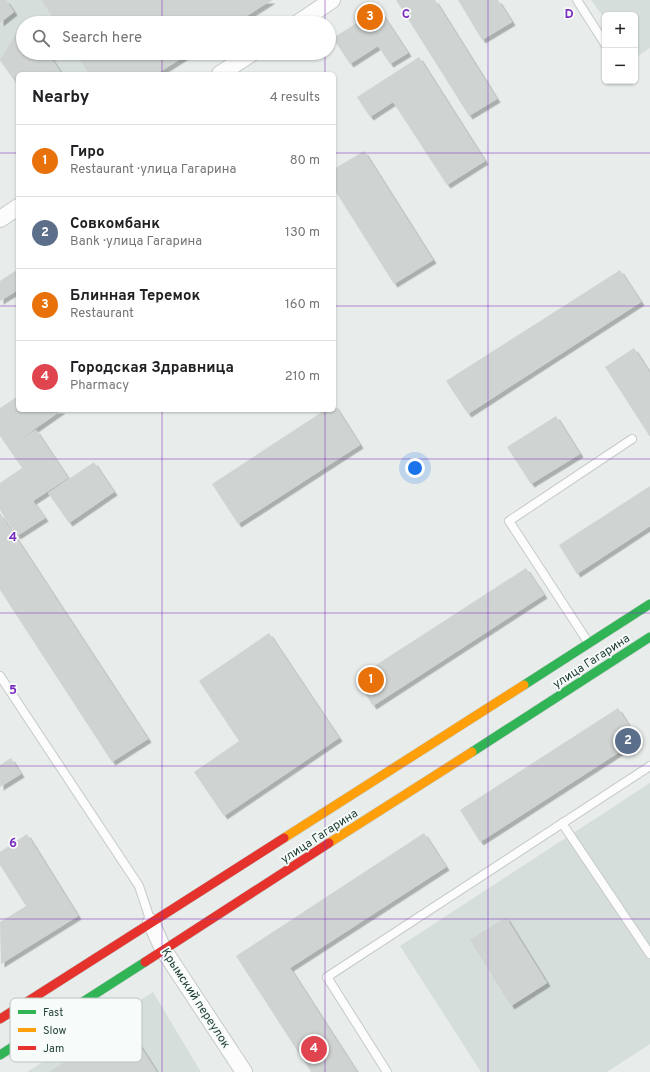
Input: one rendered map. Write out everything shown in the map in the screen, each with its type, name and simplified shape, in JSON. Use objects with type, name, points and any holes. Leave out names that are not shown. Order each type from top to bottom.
[{"type":"main road","name":"улица Гагарина","points":[[34,998],[650,604]]},
{"type":"main road","name":"улица Гагарина","points":[[87,998],[650,637]]},
{"type":"main road","name":"улица Гагарина","points":[[0,1020],[10,1014]]},
{"type":"main road","name":"улица Гагарина","points":[[0,1054],[10,1048]]},
{"type":"street","points":[[308,16],[332,0]]},
{"type":"street","points":[[223,72],[241,60]]},
{"type":"street","points":[[0,219],[16,208]]},
{"type":"street","name":"Крымский переулок","points":[[151,922],[163,949],[244,1072]]},
{"type":"lane","points":[[577,0],[602,39]]},
{"type":"lane","points":[[588,643],[509,521],[632,439]]},
{"type":"lane","points":[[0,676],[139,886],[151,922]]},
{"type":"lane","points":[[387,1072],[327,977],[650,766]]},
{"type":"lane","points":[[562,823],[650,954]]},
{"type":"shaded area","points":[[0,0],[273,0],[248,16],[16,16],[16,60],[180,60],[161,72],[16,72],[16,83],[0,61]]},
{"type":"shaded area","points":[[591,0],[650,0],[650,48],[638,56],[638,12],[602,12],[602,15]]},
{"type":"shaded area","points":[[650,783],[650,1044],[607,1072],[481,1072],[400,946]]},
{"type":"shaded area","points":[[153,992],[201,1072],[27,1072],[43,1062],[142,1062],[142,999]]},
{"type":"building","points":[[0,0],[6,0],[14,12],[0,23]]},
{"type":"building","points":[[42,0],[272,0],[247,16],[52,16]]},
{"type":"building","points":[[396,0],[435,0],[497,99],[469,116]]},
{"type":"building","points":[[458,0],[498,0],[512,22],[482,40]]},
{"type":"building","points":[[379,9],[408,53],[390,64],[378,46],[350,64],[336,43],[336,36]]},
{"type":"building","points":[[16,33],[16,60],[53,60],[61,72],[16,72],[16,82],[0,60]]},
{"type":"building","points":[[419,57],[485,161],[447,185],[393,102],[370,117],[357,97]]},
{"type":"building","points":[[80,60],[179,60],[160,72],[88,72]]},
{"type":"building","points":[[364,151],[433,260],[394,284],[336,192],[336,168]]},
{"type":"building","points":[[16,270],[16,291],[0,301],[0,281]]},
{"type":"building","points":[[620,270],[641,302],[468,414],[446,381]]},
{"type":"building","points":[[634,348],[650,373],[650,437],[605,367]]},
{"type":"building","points":[[16,397],[16,412],[59,412],[19,440],[36,430],[68,478],[33,501],[45,518],[17,536],[0,510],[0,483],[22,468],[0,436],[0,408]]},
{"type":"building","points":[[336,407],[360,445],[238,524],[212,484],[322,412],[336,412]]},
{"type":"building","points":[[556,416],[580,454],[531,484],[507,447]]},
{"type":"building","points":[[94,462],[114,492],[69,523],[48,493]]},
{"type":"building","points":[[650,486],[650,526],[577,574],[559,545]]},
{"type":"building","points":[[0,513],[148,739],[112,762],[0,590]]},
{"type":"building","points":[[526,568],[544,595],[373,706],[356,678]]},
{"type":"building","points":[[269,633],[339,738],[224,816],[194,772],[239,741],[199,681]]},
{"type":"building","points":[[618,708],[638,740],[480,842],[460,810]]},
{"type":"building","points":[[11,758],[21,774],[0,787],[0,765]]},
{"type":"building","points":[[424,833],[446,867],[290,968],[357,1072],[311,1072],[236,956]]},
{"type":"building","points":[[27,834],[78,916],[1,964],[0,922],[26,906],[0,865],[0,852]]},
{"type":"building","points":[[506,917],[547,983],[511,1006],[470,940]]},
{"type":"building","points":[[142,1049],[157,1072],[49,1072],[64,1062],[142,1062]]},
{"type":"traffic: fast","points":[[524,685],[650,604]]},
{"type":"traffic: fast","points":[[472,752],[650,637]]},
{"type":"traffic: fast","points":[[89,998],[145,962]]},
{"type":"traffic: fast","points":[[0,1055],[10,1049]]},
{"type":"traffic: slow","points":[[284,838],[524,685]]},
{"type":"traffic: slow","points":[[329,843],[472,752]]},
{"type":"traffic: jam","points":[[33,998],[284,838]]},
{"type":"traffic: jam","points":[[145,962],[329,843]]},
{"type":"traffic: jam","points":[[0,1019],[10,1013]]},
{"type":"place","name":"Блинная Теремок","points":[[370,17]]},
{"type":"place","name":"Гиро","points":[[371,680]]},
{"type":"place","name":"Совкомбанк","points":[[628,741]]},
{"type":"place","name":"Городская Здравница","points":[[314,1049]]}]
